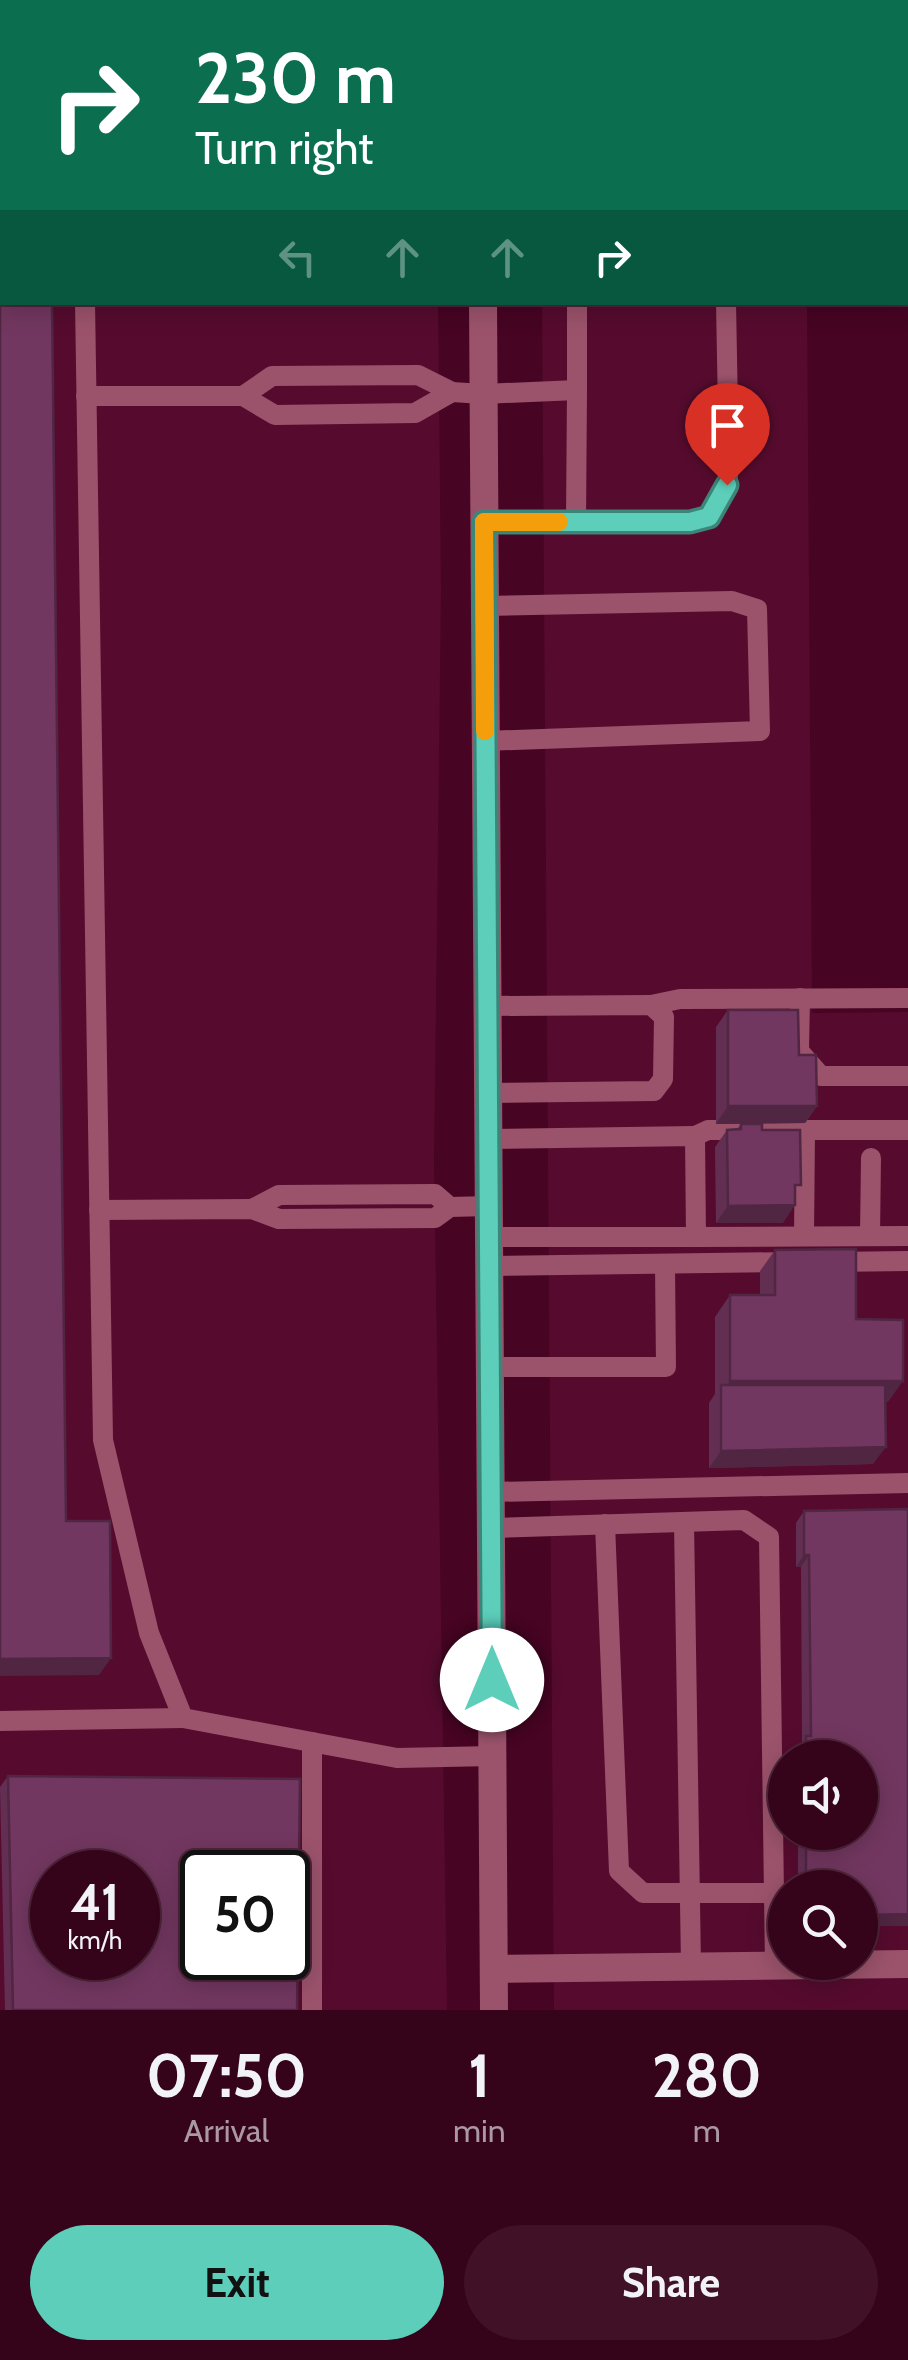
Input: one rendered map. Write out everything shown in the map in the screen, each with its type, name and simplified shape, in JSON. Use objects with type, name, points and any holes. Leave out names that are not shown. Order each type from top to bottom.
[{"type":"main road","points":[[482,305],[494,2010]]},
{"type":"main road","points":[[878,1964],[908,1964]]},
{"type":"main road","points":[[494,1969],[768,1966]]},
{"type":"lane","points":[[85,305],[102,1440],[149,1633],[183,1718]]},
{"type":"lane","points":[[576,522],[577,305]]},
{"type":"lane","points":[[484,522],[690,522],[709,517],[720,502],[729,466],[726,305]]},
{"type":"lane","points":[[243,396],[272,376],[418,375],[452,392],[483,394],[576,390]]},
{"type":"lane","points":[[86,396],[243,396],[276,414],[415,413],[452,392]]},
{"type":"lane","points":[[485,606],[732,600],[756,609],[760,731],[486,741]]},
{"type":"lane","points":[[800,998],[799,1052],[822,1076],[908,1076]]},
{"type":"lane","points":[[488,1006],[651,1006],[680,999],[908,998]]},
{"type":"lane","points":[[488,1093],[654,1091],[663,1079],[664,1017],[651,1006]]},
{"type":"lane","points":[[488,1139],[694,1136],[708,1130],[908,1130]]},
{"type":"lane","points":[[804,1236],[805,1131]]},
{"type":"lane","points":[[694,1136],[696,1236]]},
{"type":"lane","points":[[870,1236],[871,1158]]},
{"type":"lane","points":[[99,1210],[252,1209],[280,1219],[435,1218],[450,1207],[489,1206]]},
{"type":"lane","points":[[489,1237],[908,1236]]},
{"type":"lane","points":[[489,1266],[908,1261]]},
{"type":"lane","points":[[490,1368],[666,1367],[665,1266]]},
{"type":"lane","points":[[490,1492],[908,1483]]},
{"type":"lane","points":[[491,1528],[744,1520],[769,1538],[774,1870]]},
{"type":"lane","points":[[684,1522],[690,1966]]},
{"type":"lane","points":[[605,1524],[619,1871],[643,1893],[768,1892]]},
{"type":"lane","points":[[0,1721],[183,1718],[398,1758],[493,1756]]},
{"type":"lane","points":[[312,1742],[312,2010]]},
{"type":"shaded area","points":[[0,305],[438,305],[441,590],[434,1161],[447,2010],[0,2010]]},
{"type":"shaded area","points":[[542,305],[807,305],[812,1013],[908,1012],[908,2010],[554,2010]]},
{"type":"building","points":[[0,305],[52,305],[66,1521],[110,1521],[111,1658],[0,1659]]},
{"type":"building","points":[[728,1010],[798,1010],[799,1055],[816,1055],[817,1106],[728,1106]]},
{"type":"building","points":[[741,1124],[762,1124],[762,1130],[800,1130],[801,1185],[795,1185],[795,1205],[728,1206],[727,1130],[741,1129]]},
{"type":"building","points":[[856,1249],[856,1319],[903,1320],[903,1381],[730,1381],[730,1295],[775,1295],[775,1250]]},
{"type":"building","points":[[721,1385],[885,1385],[886,1447],[721,1451]]},
{"type":"building","points":[[908,1509],[908,1914],[878,1915],[878,1870],[806,1870],[806,1850],[878,1850],[878,1740],[806,1740],[806,1736],[811,1736],[809,1555],[804,1555],[804,1511]]},
{"type":"building","points":[[8,1776],[300,1779],[299,1850],[180,1850],[180,1980],[297,1980],[297,2010],[13,2010]]},
{"type":"slow traffic","points":[[485,731],[484,522],[559,522]]},
{"type":"route","points":[[492,1680],[484,522],[690,522],[709,517],[727,485]]}]
